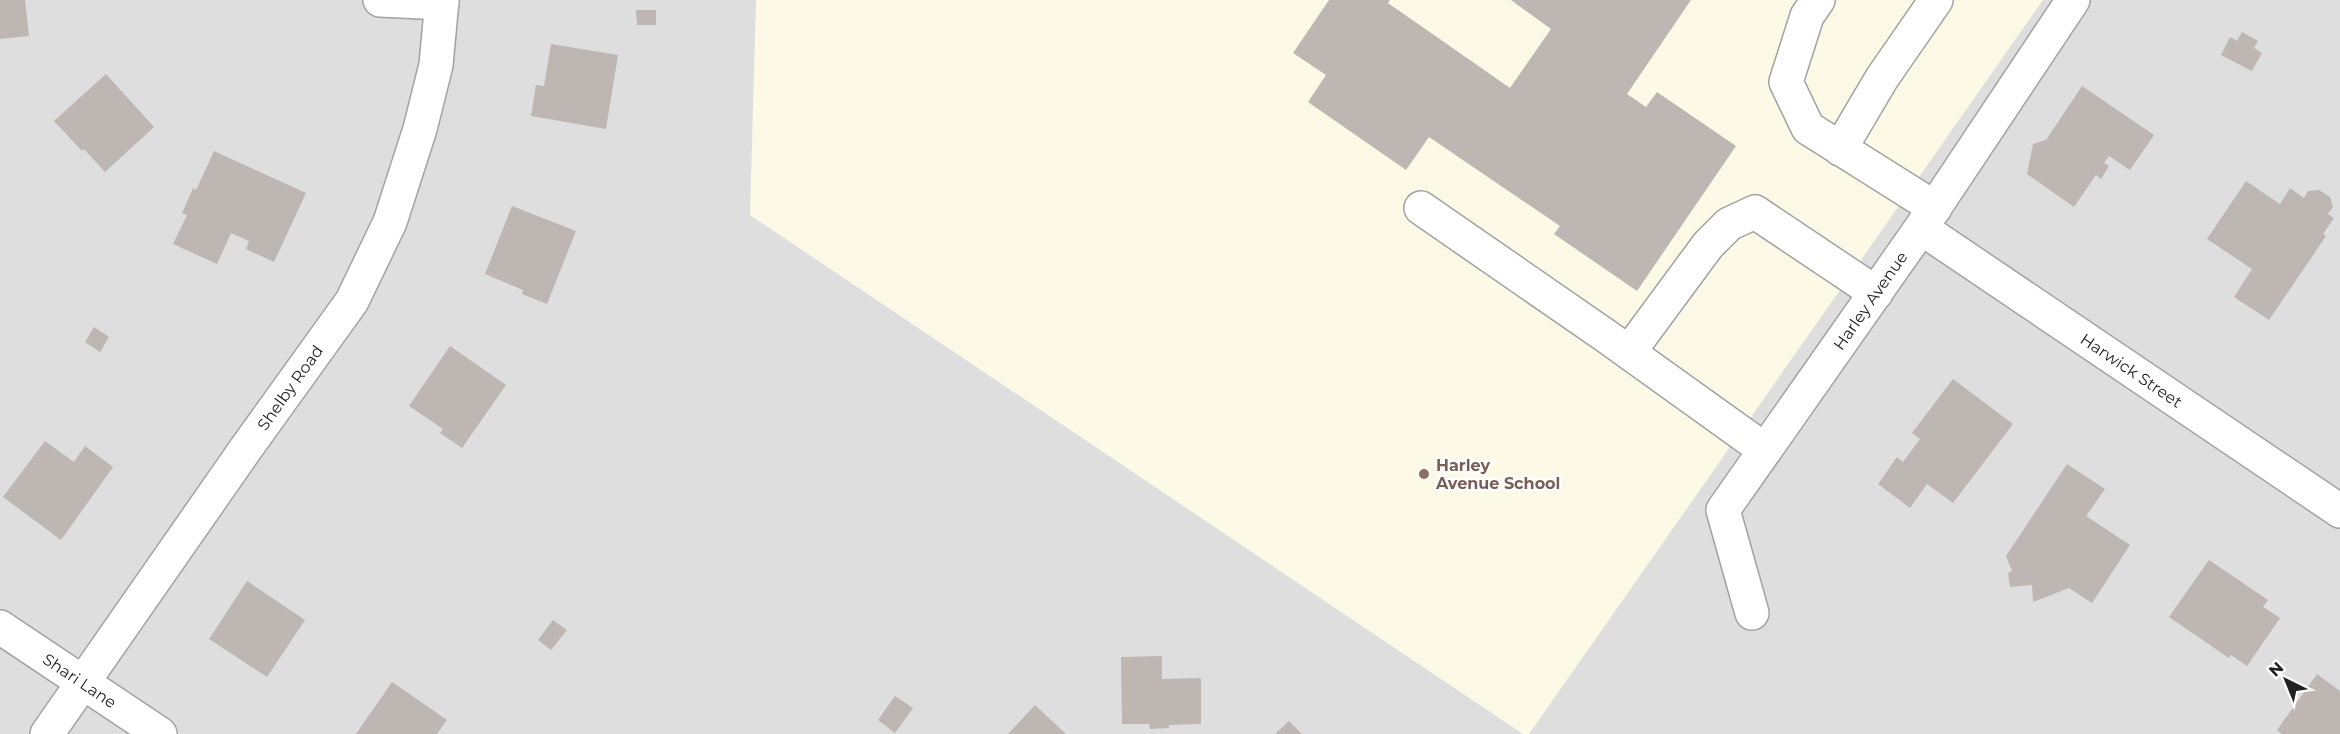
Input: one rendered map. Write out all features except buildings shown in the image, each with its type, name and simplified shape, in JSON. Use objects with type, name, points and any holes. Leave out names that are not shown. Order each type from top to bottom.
[{"type":"street","points":[[380,0],[442,2]]},
{"type":"street","name":"Harwick Street","points":[[1818,0],[1807,16],[1786,82],[1808,128],[1840,149],[1928,218],[2340,511]]},
{"type":"street","points":[[1840,149],[1882,78],[1936,0]]},
{"type":"street","name":"Harley Avenue","points":[[1752,613],[1723,510],[1928,218],[2073,0]]},
{"type":"street","name":"Shelby Road","points":[[46,734],[352,301],[390,222],[420,129],[436,65],[442,2]]},
{"type":"street","points":[[1420,208],[1629,352],[1765,450]]},
{"type":"street","points":[[1629,352],[1708,245],[1729,224],[1755,212],[1876,293]]},
{"type":"street","name":"Shari Lane","points":[[0,627],[160,734]]},
{"type":"shaded area","points":[[0,0],[2340,0],[2340,734],[0,734]]},
{"type":"shaded area","name":"Harley Avenue School","points":[[756,0],[2043,0],[1529,734],[1523,734],[750,215]]},
{"type":"place","name":"Harley Avenue School","points":[[1424,474]]}]
